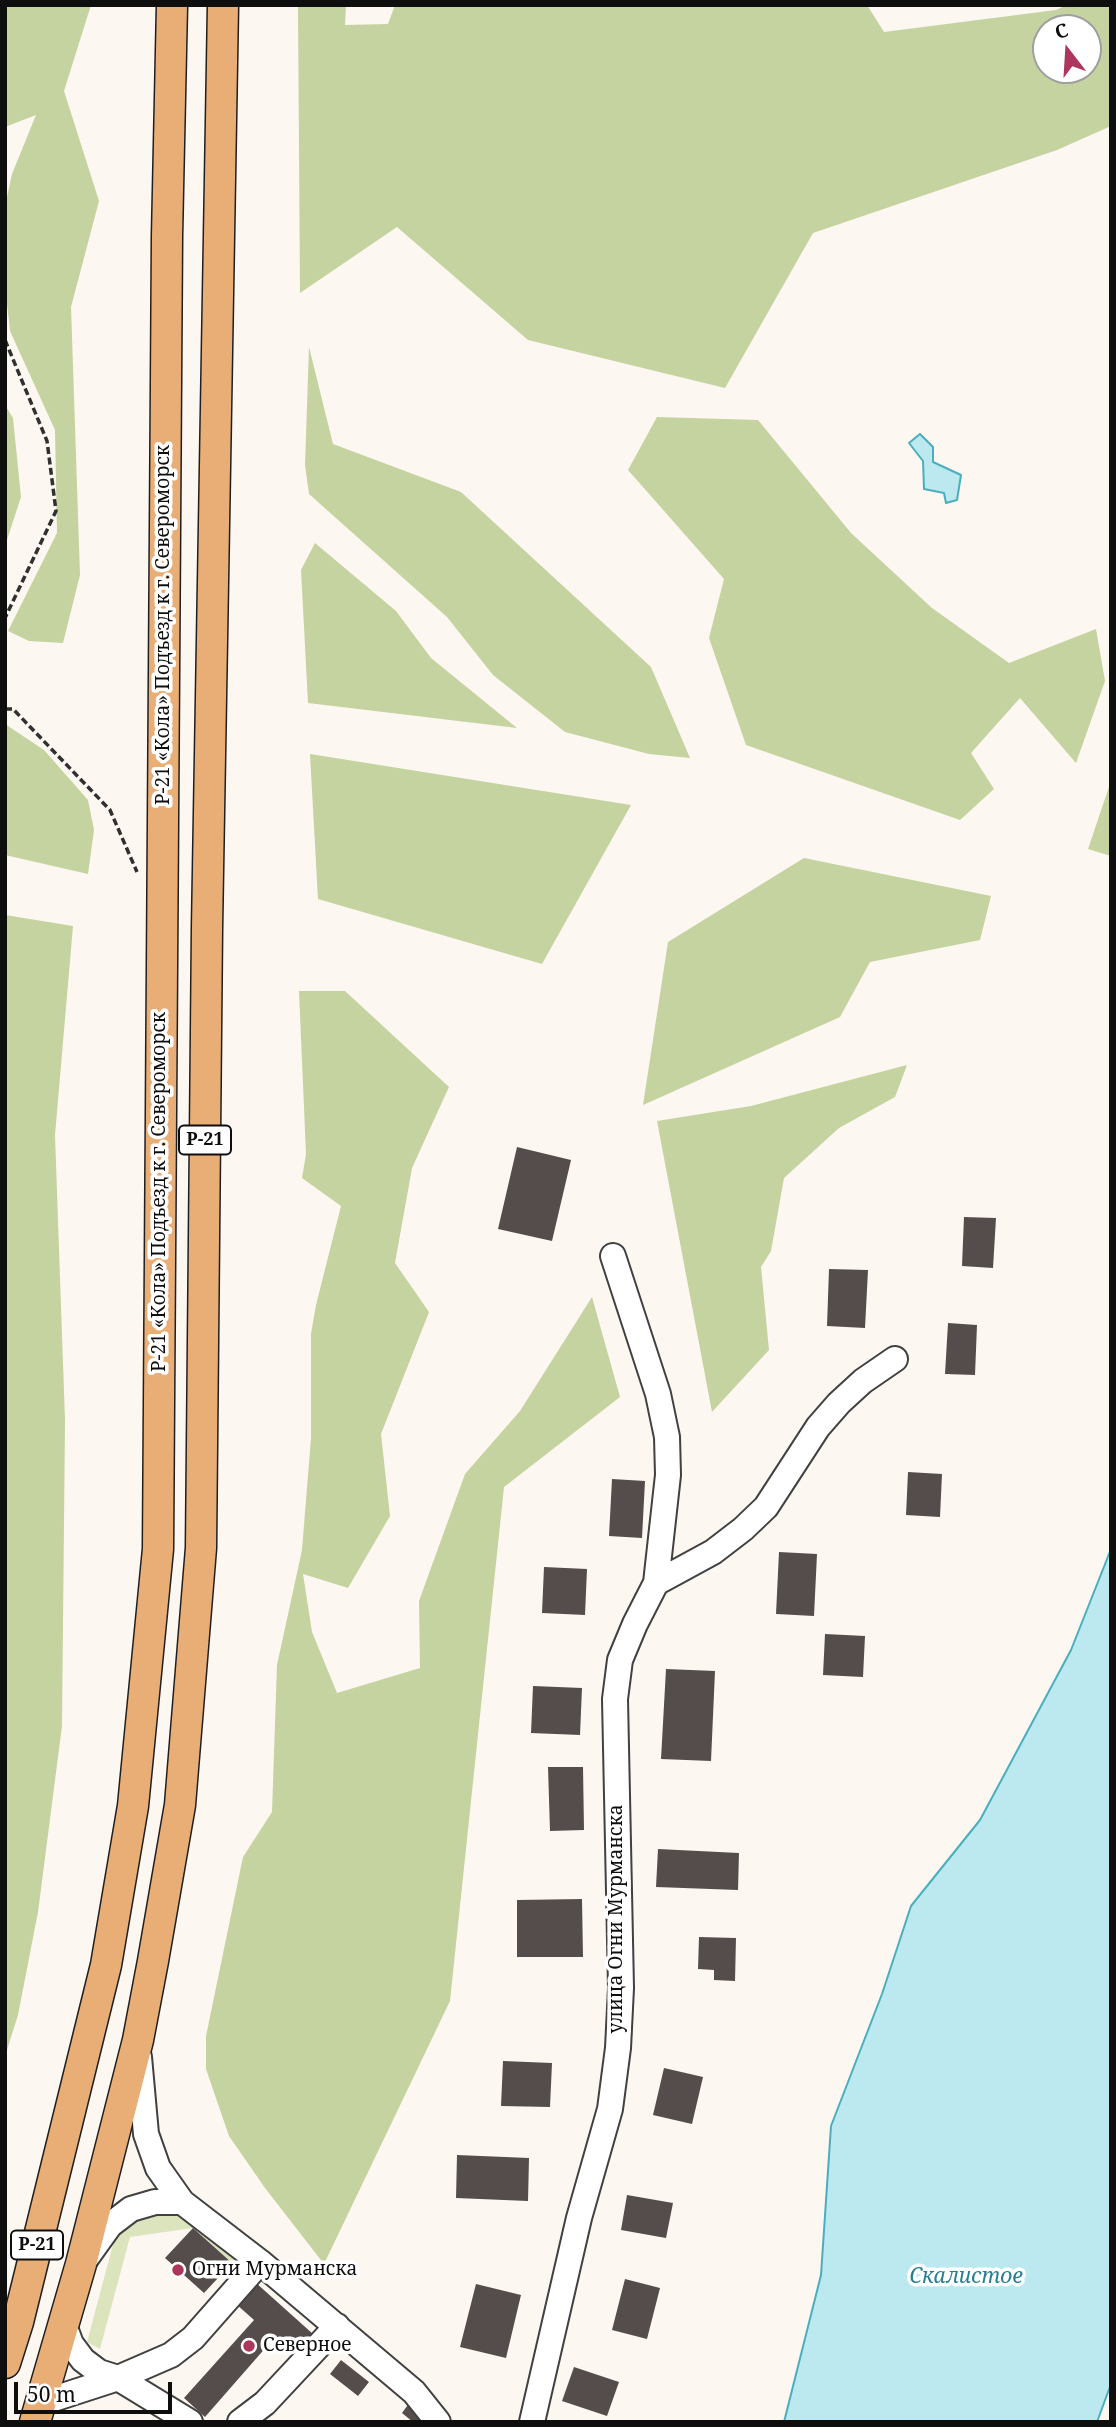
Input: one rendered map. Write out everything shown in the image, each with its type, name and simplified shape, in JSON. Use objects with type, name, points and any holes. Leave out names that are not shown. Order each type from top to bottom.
[{"type":"main road","name":"Р-21 «Кола» Подъезд к г. Североморск","points":[[5,2363],[21,2309],[106,1965],[134,1806],[158,1549],[167,264],[172,5]]},
{"type":"main road","name":"Р-21","points":[[38,2412],[81,2264],[138,2040],[180,1805],[201,1548],[207,928],[223,5]]},
{"type":"street","points":[[614,1256],[658,1394],[667,1437],[668,1475],[656,1583]]},
{"type":"street","points":[[656,1583],[713,1552],[743,1529],[766,1507],[818,1427],[839,1403],[863,1381],[895,1359]]},
{"type":"street","name":"улица Огни Мурманска","points":[[532,2422],[579,2218],[610,2109],[618,2048],[621,1988],[615,1699],[620,1660],[656,1583]]},
{"type":"street","points":[[138,2040],[140,2091],[146,2134],[158,2168],[182,2202],[260,2262],[414,2392],[438,2422]]},
{"type":"street","points":[[81,2264],[110,2225],[131,2208],[155,2202],[182,2202]]},
{"type":"street","points":[[38,2412],[171,2356],[192,2338],[260,2262]]},
{"type":"street","points":[[64,2325],[71,2344],[83,2360],[99,2372],[118,2378],[190,2422]]},
{"type":"street","points":[[240,2422],[265,2403],[337,2326]]},
{"type":"path","points":[[5,340],[47,441],[57,511],[5,618]]},
{"type":"path","points":[[5,709],[13,709],[110,810],[140,880]]},
{"type":"green space","points":[[5,5],[91,5],[64,91],[99,201],[71,307],[80,575],[63,643],[29,641],[8,631],[57,533],[55,430],[10,331],[5,285],[5,206],[12,174],[36,115],[5,127]]},
{"type":"green space","points":[[298,5],[346,5],[345,25],[388,24],[395,5],[867,5],[884,32],[1056,10],[1067,5],[1111,5],[1111,126],[1057,150],[813,233],[725,388],[528,340],[397,227],[300,293]]},
{"type":"green space","points":[[309,347],[333,444],[461,492],[651,667],[690,758],[649,754],[565,732],[493,675],[447,617],[309,494],[305,465]]},
{"type":"green space","points":[[5,405],[13,418],[21,497],[5,546]]},
{"type":"green space","points":[[657,417],[758,420],[851,533],[932,608],[1009,663],[1096,629],[1105,681],[1076,763],[1020,698],[971,753],[994,789],[960,820],[746,745],[709,638],[724,579],[628,470]]},
{"type":"green space","points":[[315,543],[396,611],[431,658],[517,728],[308,703],[301,570]]},
{"type":"green space","points":[[5,724],[44,750],[88,800],[94,830],[88,874],[5,855]]},
{"type":"green space","points":[[310,754],[631,805],[542,964],[318,899]]},
{"type":"green space","points":[[1111,781],[1111,856],[1088,849]]},
{"type":"green space","points":[[804,858],[991,896],[980,940],[870,962],[840,1017],[643,1105],[668,942]]},
{"type":"green space","points":[[5,915],[73,926],[55,1135],[65,1420],[62,1726],[38,1912],[18,2015],[5,2056]]},
{"type":"green space","points":[[299,991],[345,991],[449,1087],[412,1168],[395,1263],[429,1312],[381,1434],[390,1516],[348,1588],[303,1574],[312,1632],[337,1693],[420,1668],[419,1601],[465,1474],[520,1411],[592,1297],[620,1397],[504,1487],[450,2001],[324,2264],[229,2136],[206,2069],[206,2036],[243,1857],[272,1812],[277,1665],[302,1550],[311,1438],[311,1334],[341,1206],[302,1178],[306,1154]]},
{"type":"green space","points":[[907,1065],[895,1097],[839,1128],[784,1178],[771,1251],[761,1267],[769,1350],[712,1412],[657,1121],[751,1106]]},
{"type":"green space","points":[[173,2209],[238,2256],[232,2263],[193,2228],[130,2237],[100,2349],[87,2342],[115,2237],[129,2220]]},
{"type":"water","points":[[920,434],[933,447],[933,462],[961,475],[957,500],[946,503],[944,493],[924,489],[923,461],[909,443]]},
{"type":"water","name":"Скалистое","points":[[1111,1549],[1111,2384],[1097,2422],[784,2422],[821,2275],[831,2126],[882,1994],[911,1906],[980,1820],[1071,1650]]},
{"type":"building","points":[[517,1147],[571,1160],[552,1241],[498,1229]]},
{"type":"building","points":[[964,1217],[996,1218],[993,1268],[962,1266]]},
{"type":"building","points":[[829,1269],[868,1270],[865,1328],[827,1326]]},
{"type":"building","points":[[948,1323],[977,1325],[975,1375],[945,1374]]},
{"type":"building","points":[[908,1472],[942,1474],[940,1517],[906,1515]]},
{"type":"building","points":[[612,1479],[645,1481],[642,1538],[609,1536]]},
{"type":"building","points":[[779,1552],[817,1554],[814,1616],[776,1614]]},
{"type":"building","points":[[544,1567],[587,1569],[585,1615],[542,1613]]},
{"type":"building","points":[[825,1634],[865,1636],[863,1677],[823,1675]]},
{"type":"building","points":[[666,1669],[715,1671],[711,1761],[661,1759]]},
{"type":"building","points":[[533,1686],[582,1688],[580,1735],[531,1733]]},
{"type":"building","points":[[548,1767],[583,1767],[584,1830],[550,1831]]},
{"type":"building","points":[[658,1849],[739,1853],[738,1890],[656,1887]]},
{"type":"building","points":[[582,1899],[583,1957],[517,1957],[517,1900]]},
{"type":"building","points":[[699,1937],[736,1938],[735,1981],[714,1980],[714,1970],[698,1969]]},
{"type":"building","points":[[503,2061],[552,2063],[550,2107],[501,2106]]},
{"type":"building","points":[[664,2068],[703,2077],[692,2124],[653,2115]]},
{"type":"building","points":[[457,2155],[529,2158],[528,2201],[456,2198]]},
{"type":"building","points":[[627,2195],[673,2203],[666,2238],[621,2230]]},
{"type":"building","points":[[193,2228],[232,2263],[204,2293],[165,2258]]},
{"type":"building","points":[[625,2279],[660,2288],[647,2339],[612,2330]]},
{"type":"building","name":"Северное","points":[[255,2282],[313,2334],[295,2354],[275,2337],[205,2417],[184,2398],[254,2320],[236,2304]]},
{"type":"building","points":[[476,2284],[521,2295],[506,2358],[460,2347]]},
{"type":"building","points":[[341,2360],[369,2382],[358,2396],[330,2374]]},
{"type":"building","points":[[574,2367],[619,2382],[607,2416],[562,2401]]},
{"type":"building","points":[[410,2402],[424,2413],[417,2422],[402,2413]]},
{"type":"place","name":"Огни Мурманска","points":[[178,2270]]},
{"type":"place","name":"Северное","points":[[249,2346]]}]
